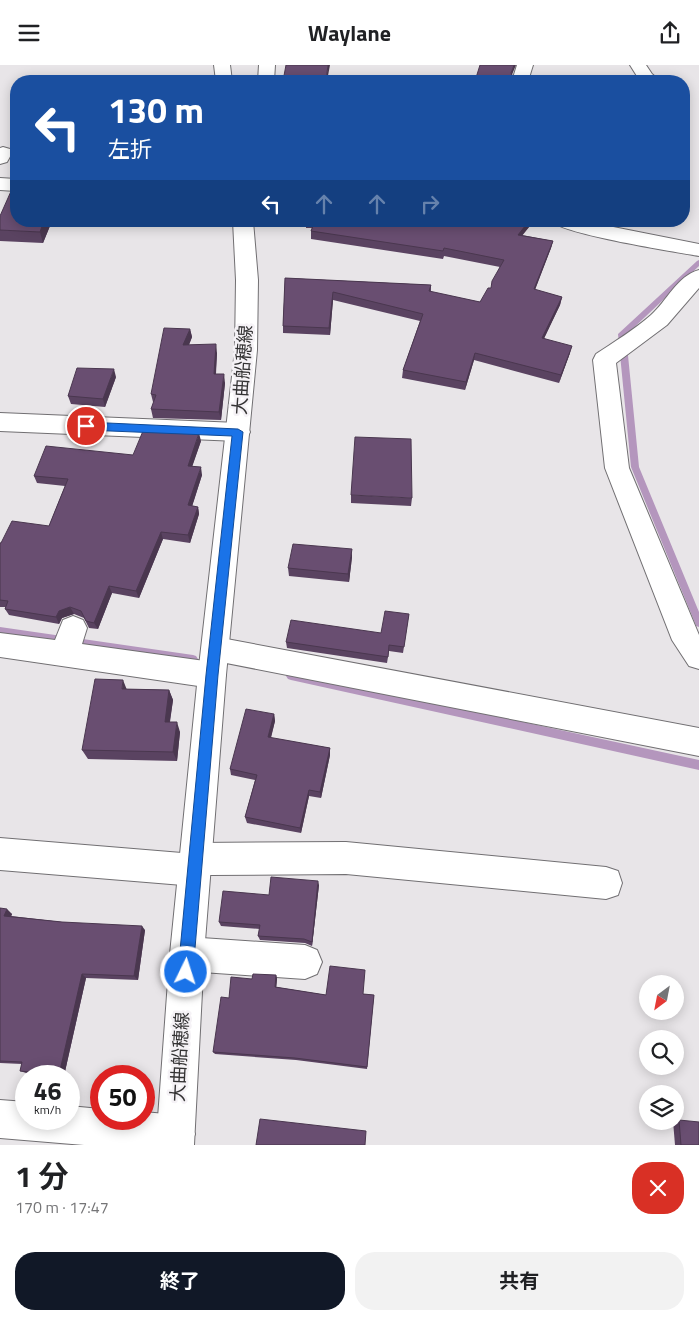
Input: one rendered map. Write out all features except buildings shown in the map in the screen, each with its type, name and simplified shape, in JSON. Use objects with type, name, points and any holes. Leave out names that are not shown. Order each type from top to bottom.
[{"type":"street","name":"大曲船穂線","points":[[175,1140],[187,954],[214,662],[246,350],[248,280],[244,227]]},
{"type":"street","points":[[581,227],[699,250]]},
{"type":"street","points":[[699,277],[686,288],[659,320],[604,361],[617,468],[686,640],[699,657]]},
{"type":"street","points":[[0,422],[238,432]]},
{"type":"street","points":[[0,645],[69,641],[214,662],[699,742]]},
{"type":"street","points":[[0,854],[196,865],[346,858],[606,883]]},
{"type":"street","points":[[187,954],[305,962]]},
{"type":"street","points":[[0,1119],[175,1140]]},
{"type":"waterway","points":[[699,262],[622,334],[635,467],[699,623]]},
{"type":"waterway","points":[[0,631],[193,659]]},
{"type":"waterway","points":[[291,676],[699,765]]},
{"type":"route","points":[[86,426],[238,432],[212,675],[186,972]]}]
